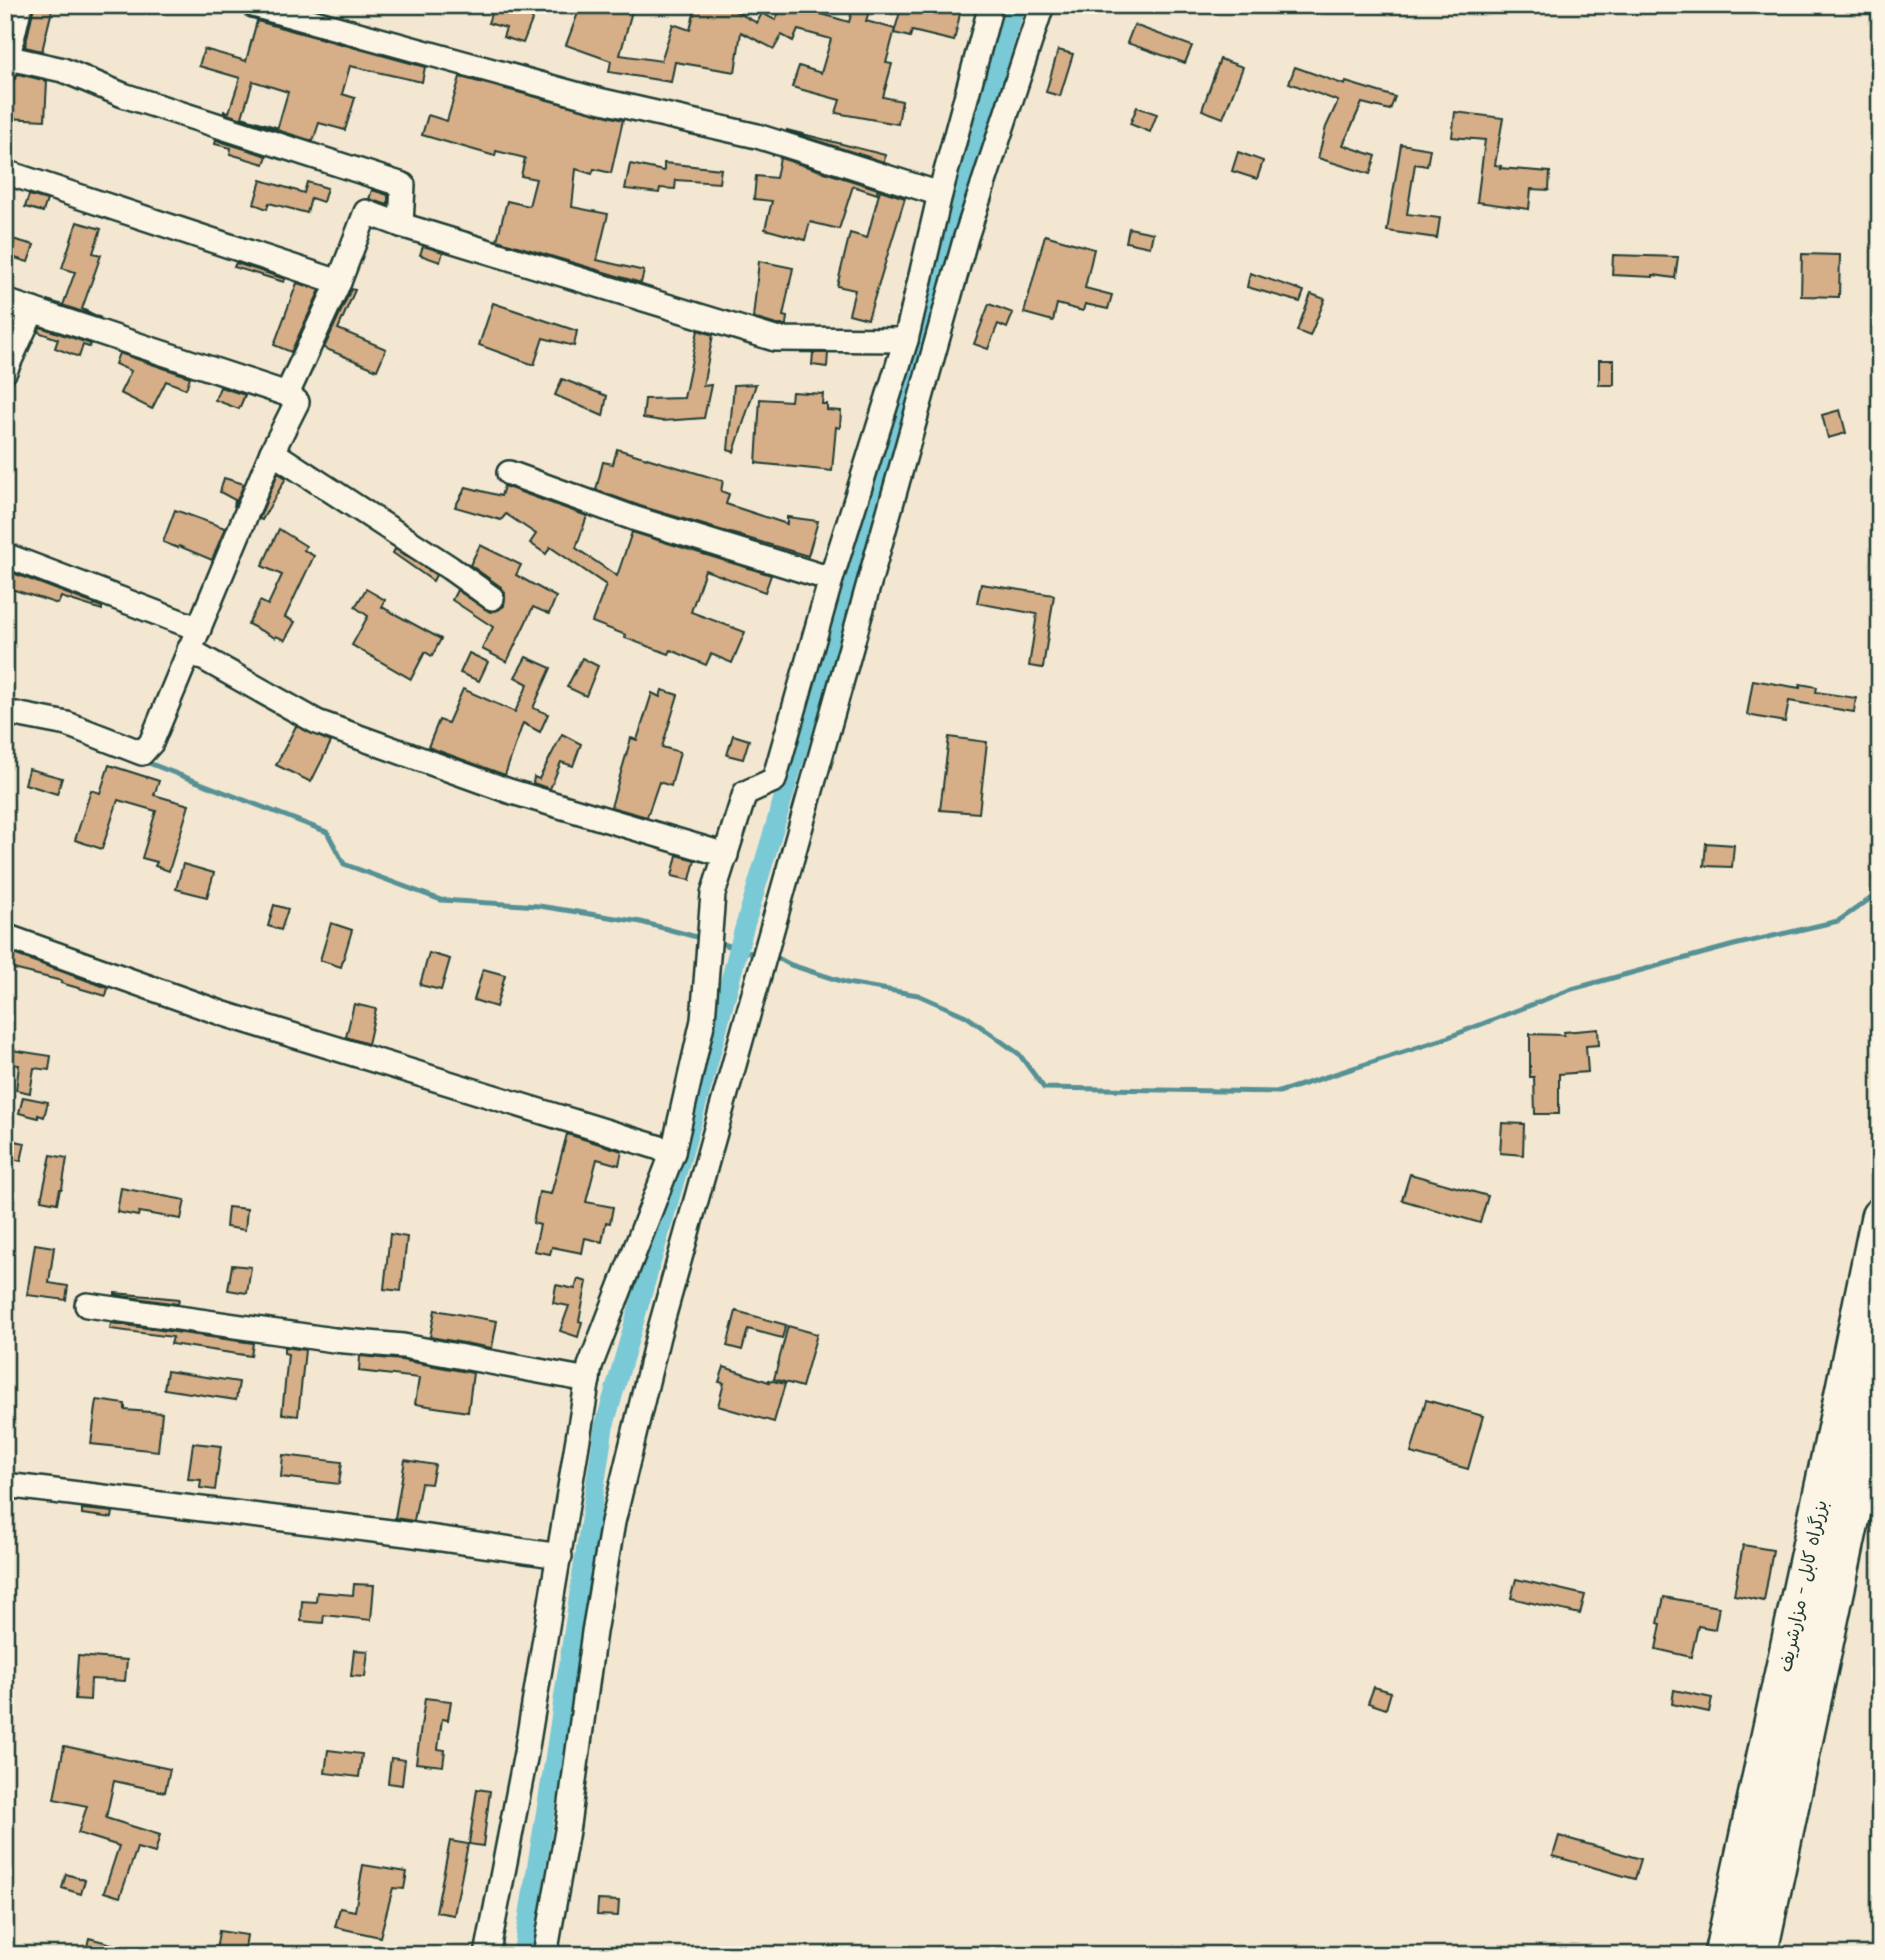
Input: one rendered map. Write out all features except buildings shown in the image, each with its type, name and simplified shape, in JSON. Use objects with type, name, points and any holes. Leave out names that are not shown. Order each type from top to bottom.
[{"type":"highway","name":"بزرگراه کابل - مزارشریف","points":[[1723,1955],[1880,1217]]},
{"type":"highway","name":"بزرگراه کابل - مزارشریف","points":[[1758,1955],[1880,1380]]},
{"type":"street","points":[[20,5],[6,61],[63,70],[122,95],[403,185],[401,225]]},
{"type":"street","points":[[253,5],[314,13],[594,99],[757,136],[940,194]]},
{"type":"street","points":[[487,1955],[526,1753],[590,1367],[673,1152],[704,1020],[713,894],[745,793],[774,780],[831,579],[906,340],[940,194],[991,5]]},
{"type":"street","points":[[545,1955],[568,1825],[594,1632],[613,1522],[658,1336],[966,237],[1042,5]]},
{"type":"street","points":[[5,172],[339,282]]},
{"type":"street","points":[[287,394],[339,282],[366,212],[775,339],[906,340]]},
{"type":"street","points":[[5,302],[287,394],[297,402],[272,452],[151,743],[142,753],[67,724],[5,712]]},
{"type":"street","points":[[5,371],[33,310]]},
{"type":"street","points":[[272,452],[492,598]]},
{"type":"street","points":[[509,473],[636,519],[831,579]]},
{"type":"street","points":[[5,555],[199,629]]},
{"type":"street","points":[[189,650],[317,722],[509,791],[726,855]]},
{"type":"street","points":[[5,936],[223,1014],[673,1152]]},
{"type":"street","points":[[87,1305],[334,1340],[403,1346],[588,1380]]},
{"type":"street","points":[[5,1485],[407,1534],[560,1556]]},
{"type":"waterway","points":[[522,1955],[604,1427],[704,1080],[743,932],[887,451],[965,173],[1016,5]]},
{"type":"waterway","points":[[141,760],[327,832],[344,864],[441,900],[539,906],[641,922],[704,939]]},
{"type":"waterway","points":[[770,954],[791,965],[847,983],[918,995],[966,1016],[1019,1054],[1044,1088],[1279,1092],[1441,1040],[1572,989],[1734,945],[1838,921],[1880,892]]},
{"type":"waterway","points":[[714,941],[751,953],[758,952]]}]
